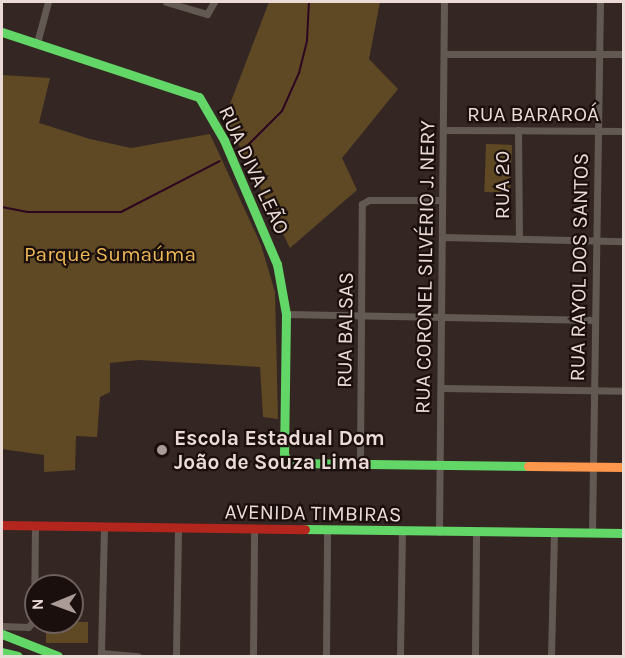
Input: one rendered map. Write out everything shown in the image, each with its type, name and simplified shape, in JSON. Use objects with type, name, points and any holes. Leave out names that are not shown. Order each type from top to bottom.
[{"type":"street","points":[[37,43],[48,2]]},
{"type":"street","points":[[166,2],[206,14],[212,10],[214,2]]},
{"type":"street","name":"RUA CORONEL SILVÉRIO J. NERY","points":[[439,532],[444,2]]},
{"type":"street","name":"RUA RAYOL DOS SANTOS","points":[[592,533],[600,2]]},
{"type":"street","name":"RUA DIVA LEÃO","points":[[2,32],[199,97],[224,140],[273,255],[286,314],[284,455],[290,463],[360,464]]},
{"type":"street","points":[[444,54],[624,54]]},
{"type":"street","name":"RUA BARAROÁ","points":[[443,130],[624,131]]},
{"type":"street","name":"RUA 20","points":[[518,130],[519,239]]},
{"type":"street","name":"RUA BALSAS","points":[[360,464],[362,204],[369,200],[442,200]]},
{"type":"street","points":[[442,237],[624,241]]},
{"type":"street","points":[[286,314],[441,315],[595,320]]},
{"type":"street","points":[[441,388],[624,391]]},
{"type":"street","points":[[360,464],[624,467]]},
{"type":"street","name":"AVENIDA TIMBIRAS","points":[[2,525],[254,531],[624,533]]},
{"type":"street","points":[[2,626],[33,626],[35,526]]},
{"type":"street","points":[[104,528],[101,653],[138,657]]},
{"type":"street","points":[[176,657],[178,529]]},
{"type":"street","points":[[326,657],[327,530]]},
{"type":"street","points":[[253,657],[254,531]]},
{"type":"street","points":[[400,657],[402,532]]},
{"type":"street","points":[[475,657],[476,532]]},
{"type":"street","points":[[551,657],[554,533]]},
{"type":"street","points":[[2,634],[58,657]]},
{"type":"street","points":[[2,651],[18,657]]},
{"type":"green space","points":[[269,2],[380,2],[369,59],[398,89],[342,158],[357,190],[290,248],[225,117]]},
{"type":"green space","name":"Parque Sumaúma","points":[[2,75],[50,78],[39,123],[90,139],[131,148],[210,134],[261,245],[275,292],[278,419],[263,417],[260,367],[139,360],[110,363],[110,392],[100,397],[97,437],[76,436],[75,470],[44,472],[44,455],[2,449]]},
{"type":"green space","points":[[486,144],[512,145],[510,193],[484,192]]},
{"type":"green space","points":[[84,622],[88,622],[88,643],[46,643],[46,634],[84,634]]},
{"type":"waterway","points":[[245,148],[282,111],[299,73],[307,40],[309,2]]},
{"type":"waterway","points":[[2,207],[28,212],[121,212],[220,161]]},
{"type":"traffic: fast","points":[[2,32],[199,97],[224,140],[277,264],[286,314],[284,455],[290,463],[528,466]]},
{"type":"traffic: fast","points":[[305,529],[624,533]]},
{"type":"traffic: fast","points":[[2,634],[58,656]]},
{"type":"traffic: fast","points":[[2,652],[18,656]]},
{"type":"traffic: slow","points":[[528,466],[624,467]]},
{"type":"traffic: jam","points":[[2,525],[305,529]]},
{"type":"place","name":"Escola Estadual Dom João de Souza Lima","points":[[162,450]]}]
